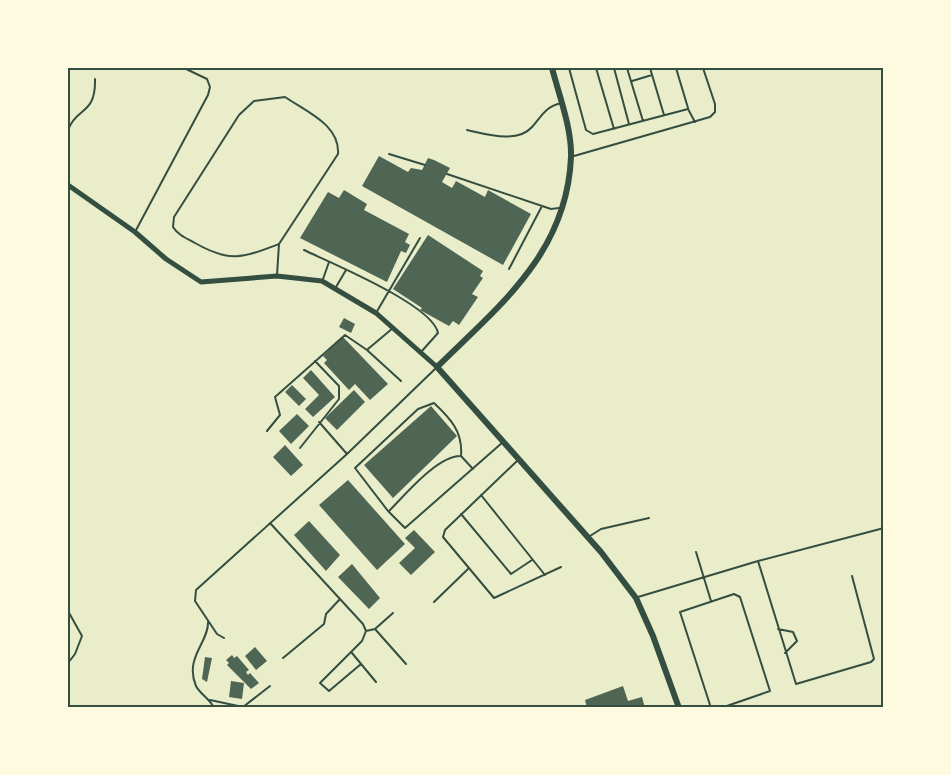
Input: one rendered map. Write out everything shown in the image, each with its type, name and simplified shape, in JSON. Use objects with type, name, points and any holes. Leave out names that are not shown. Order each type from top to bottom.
[{"type":"street","points":[[437,367],[486,321],[534,268],[562,208],[571,156],[552,68]]},
{"type":"street","points":[[68,185],[135,232],[166,259],[201,282],[277,276],[322,281],[336,287],[376,313],[421,351],[588,537],[636,597],[679,708]]},
{"type":"lane","points":[[135,232],[208,95],[210,87],[207,79],[184,68]]},
{"type":"lane","points":[[569,68],[586,130],[593,134],[688,110]]},
{"type":"lane","points":[[596,68],[614,129]]},
{"type":"lane","points":[[614,68],[629,124]]},
{"type":"lane","points":[[627,68],[643,121]]},
{"type":"lane","points":[[650,68],[664,115]]},
{"type":"lane","points":[[676,68],[688,110],[695,122]]},
{"type":"lane","points":[[571,156],[695,122],[715,112],[715,104],[703,68]]},
{"type":"lane","points":[[631,81],[652,75]]},
{"type":"lane","points":[[68,147],[68,127],[91,104],[96,93],[95,79]]},
{"type":"lane","points":[[277,276],[279,244],[338,154],[339,142],[333,130],[285,97],[254,101],[239,115],[174,217],[173,227],[177,233],[214,254],[230,258],[279,244]]},
{"type":"lane","points":[[467,130],[507,137],[530,130],[551,106],[561,103]]},
{"type":"lane","points":[[68,153],[68,162]]},
{"type":"lane","points":[[390,154],[424,165]]},
{"type":"lane","points":[[447,174],[542,206],[562,208]]},
{"type":"lane","points":[[509,269],[542,206]]},
{"type":"lane","points":[[376,313],[420,238]]},
{"type":"lane","points":[[304,250],[390,292],[426,316],[437,328],[438,333],[421,351]]},
{"type":"lane","points":[[322,281],[329,262]]},
{"type":"lane","points":[[336,287],[346,270]]},
{"type":"lane","points":[[367,350],[393,328]]},
{"type":"lane","points":[[267,431],[280,415],[275,398],[345,335],[367,350],[401,381]]},
{"type":"lane","points":[[300,448],[339,399],[341,392],[339,386],[315,361]]},
{"type":"lane","points":[[224,638],[217,634],[195,601],[196,590],[347,454],[437,367]]},
{"type":"lane","points":[[461,456],[462,440],[459,430],[434,403],[418,409],[355,468],[388,511],[402,526],[409,526],[503,442]]},
{"type":"lane","points":[[320,422],[347,454]]},
{"type":"lane","points":[[388,511],[436,466],[452,455],[461,456],[473,470]]},
{"type":"lane","points":[[518,460],[443,534],[468,569],[494,598],[561,567]]},
{"type":"lane","points":[[481,495],[545,575]]},
{"type":"lane","points":[[461,514],[511,574],[532,560]]},
{"type":"lane","points":[[588,537],[601,529],[649,518]]},
{"type":"lane","points":[[270,524],[363,624],[366,631],[362,642],[321,679],[320,683],[326,691],[361,664]]},
{"type":"lane","points":[[636,597],[758,561],[884,528]]},
{"type":"lane","points":[[696,552],[711,601]]},
{"type":"lane","points":[[758,561],[793,681],[800,684],[871,662],[874,659],[852,576]]},
{"type":"lane","points":[[434,602],[468,569]]},
{"type":"lane","points":[[711,708],[680,614],[681,610],[734,594],[740,597],[770,689],[769,693],[721,708]]},
{"type":"lane","points":[[283,658],[324,624],[326,614],[340,599]]},
{"type":"lane","points":[[68,611],[82,636],[75,654],[68,663]]},
{"type":"lane","points":[[366,631],[375,629],[393,613]]},
{"type":"lane","points":[[208,619],[209,625],[197,649],[193,676],[197,689],[210,700],[214,708]]},
{"type":"lane","points":[[375,629],[406,664]]},
{"type":"lane","points":[[778,629],[793,632],[796,641],[785,653]]},
{"type":"lane","points":[[352,653],[376,682]]},
{"type":"lane","points":[[210,700],[243,706],[270,686]]},
{"type":"building","points":[[379,156],[408,172],[411,168],[422,170],[428,158],[434,160],[450,168],[442,182],[452,188],[456,181],[485,197],[488,190],[531,214],[503,265],[362,186]]},
{"type":"building","points":[[344,190],[367,204],[364,210],[409,234],[405,242],[410,245],[406,253],[401,251],[387,282],[300,238],[328,192],[339,198]]},
{"type":"building","points":[[428,235],[483,271],[480,276],[483,278],[472,294],[478,297],[459,325],[453,321],[449,326],[420,310],[422,308],[393,289]]},
{"type":"building","points":[[344,318],[355,324],[351,333],[339,327]]},
{"type":"building","points":[[343,337],[388,384],[370,400],[355,384],[349,390],[324,363],[327,360],[323,356]]},
{"type":"building","points":[[311,370],[335,397],[313,417],[305,409],[319,395],[303,378]]},
{"type":"building","points":[[292,385],[306,399],[299,406],[285,392]]},
{"type":"building","points":[[354,390],[365,402],[337,430],[325,418]]},
{"type":"building","points":[[431,406],[457,436],[393,498],[364,465]]},
{"type":"building","points":[[297,414],[309,426],[291,444],[279,431]]},
{"type":"building","points":[[285,445],[303,465],[291,476],[273,457]]},
{"type":"building","points":[[348,480],[405,544],[377,570],[319,505]]},
{"type":"building","points":[[309,521],[340,555],[326,571],[294,535]]},
{"type":"building","points":[[414,530],[435,552],[411,575],[399,563],[415,548],[405,538]]},
{"type":"building","points":[[352,564],[380,598],[369,609],[338,577]]},
{"type":"building","points":[[255,647],[267,661],[256,670],[245,656]]},
{"type":"building","points":[[232,655],[234,658],[237,656],[249,670],[246,672],[248,675],[250,673],[259,683],[251,689],[227,665],[229,663],[226,660]]},
{"type":"building","points":[[205,657],[212,658],[207,682],[202,679]]},
{"type":"building","points":[[231,681],[244,683],[242,699],[229,697]]},
{"type":"building","points":[[623,686],[628,701],[642,697],[645,708],[587,708],[585,700]]}]
